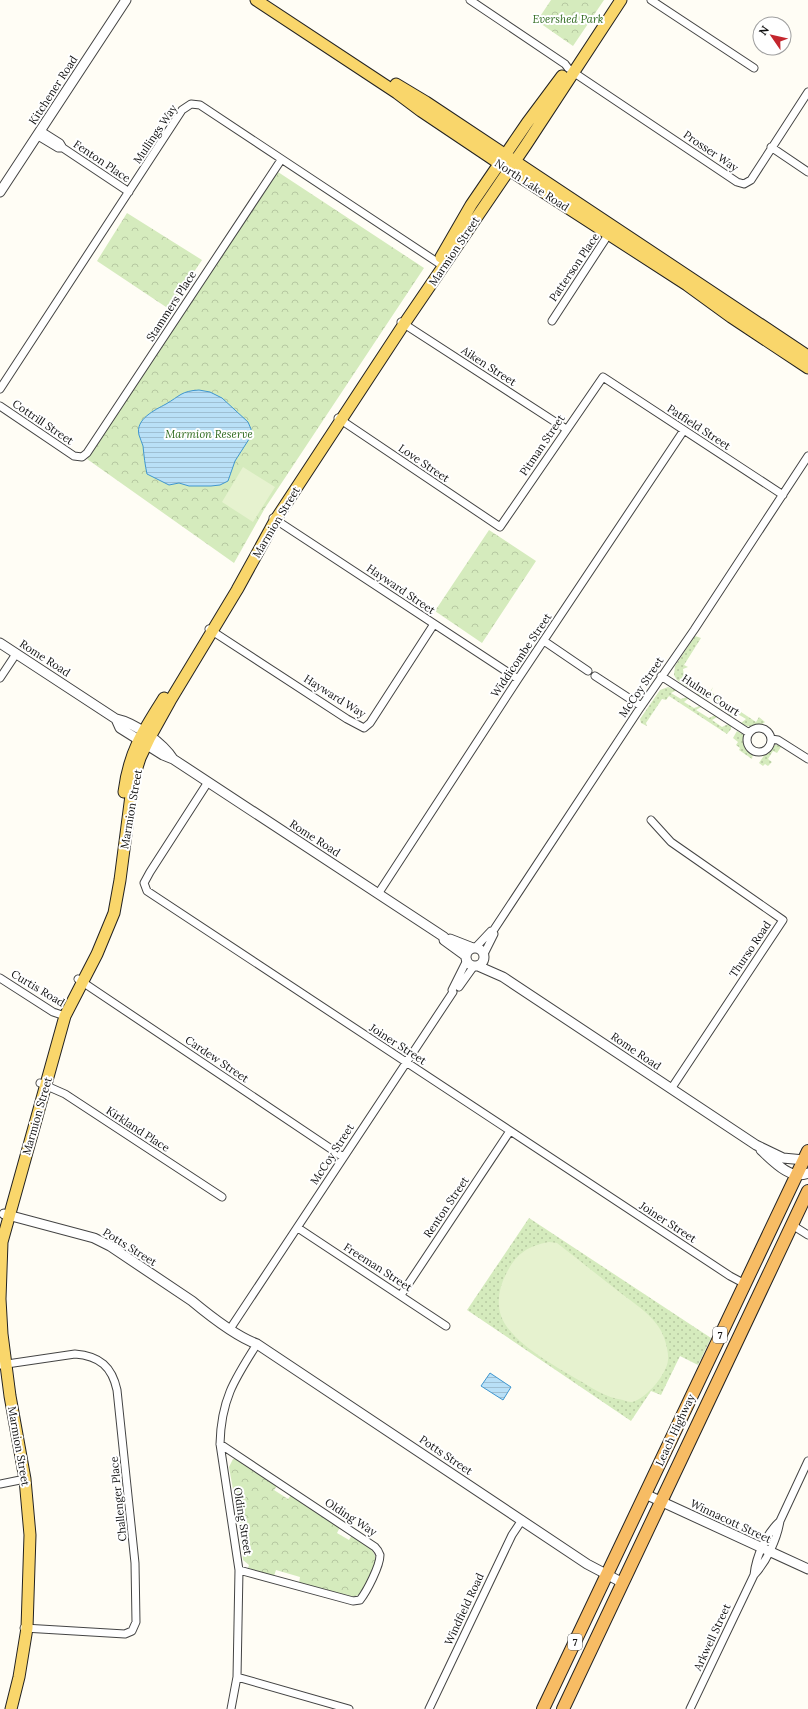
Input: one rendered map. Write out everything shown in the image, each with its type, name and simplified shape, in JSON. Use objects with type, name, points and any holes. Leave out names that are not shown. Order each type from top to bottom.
[{"type":"highway","name":"Leach Highway","points":[[543,1709],[745,1284],[802,1174],[806,1156]]},
{"type":"highway","name":"Leach Highway","points":[[563,1709],[808,1192]]},
{"type":"main road","name":"North Lake Road","points":[[256,0],[397,93],[421,111],[507,162]]},
{"type":"main road","name":"North Lake Road","points":[[268,0],[507,162],[808,356]]},
{"type":"main road","name":"Marmion Street","points":[[570,70],[615,0]]},
{"type":"main road","name":"Marmion Street","points":[[11,1709],[19,1676],[24,1628],[30,1535],[23,1480],[2,1364],[0,1314],[1,1241],[6,1214],[42,1084],[63,1016],[80,980],[103,942],[114,913],[120,880],[133,780],[144,738],[191,664],[274,518],[507,162],[527,123],[570,70],[621,0]]},
{"type":"main road","name":"North Lake Road","points":[[611,230],[731,317],[808,368]]},
{"type":"main road","name":"Marmion Street","points":[[0,1228],[6,1214]]},
{"type":"main road","name":"Marmion Street","points":[[5,1709],[14,1676],[24,1628]]},
{"type":"street","name":"Kitchener Road","points":[[0,192],[126,0]]},
{"type":"street","points":[[470,0],[565,64],[570,70]]},
{"type":"street","points":[[651,0],[754,68]]},
{"type":"street","name":"Prosser Way","points":[[570,70],[737,182],[744,184],[751,180],[808,92]]},
{"type":"street","name":"Mullings Way","points":[[0,389],[182,110],[191,104],[200,105],[281,160],[441,264]]},
{"type":"street","name":"Fenton Place","points":[[39,133],[60,144],[63,148],[129,192]]},
{"type":"street","points":[[771,147],[808,172]]},
{"type":"street","name":"Stammers Place","points":[[74,456],[82,457],[87,453],[281,160]]},
{"type":"street","name":"Patterson Place","points":[[552,321],[611,230]]},
{"type":"street","name":"Aiken Street","points":[[402,323],[566,429]]},
{"type":"street","name":"Pitman Street","points":[[500,526],[603,377]]},
{"type":"street","name":"Patfield Street","points":[[603,377],[783,495]]},
{"type":"street","name":"Cottrill Street","points":[[0,406],[74,456]]},
{"type":"street","name":"Love Street","points":[[339,418],[500,526]]},
{"type":"street","name":"Widdicombe Street","points":[[378,894],[518,679],[684,430]]},
{"type":"street","name":"McCoy Street","points":[[474,948],[491,931],[493,931],[808,456]]},
{"type":"street","name":"Hayward Street","points":[[274,518],[518,679]]},
{"type":"street","name":"Hayward Way","points":[[211,630],[347,719],[364,728],[370,723],[434,624]]},
{"type":"street","points":[[544,642],[588,671]]},
{"type":"street","name":"Rome Road","points":[[0,643],[116,719],[120,728],[144,738],[163,756],[173,759],[444,937],[446,936],[458,943],[474,948]]},
{"type":"street","points":[[0,678],[16,654]]},
{"type":"street","points":[[595,676],[641,706]]},
{"type":"street","name":"Hulme Court","points":[[661,676],[749,733]]},
{"type":"street","points":[[762,728],[768,731],[771,739],[770,746],[765,751],[755,751],[748,744],[749,733],[755,729],[762,728]]},
{"type":"street","points":[[771,739],[778,740],[808,759]]},
{"type":"street","name":"Joiner Street","points":[[208,782],[150,872],[144,883],[147,891],[730,1276],[745,1284]]},
{"type":"street","name":"Thurso Road","points":[[651,820],[671,842],[783,920],[671,1089]]},
{"type":"street","name":"McCoy Street","points":[[232,1327],[453,992],[455,992],[480,961],[494,934],[493,931]]},
{"type":"street","name":"Rome Road","points":[[444,937],[444,940],[466,958]]},
{"type":"street","points":[[474,948],[482,950],[480,961],[469,964],[466,958],[469,951],[474,948]]},
{"type":"street","name":"McCoy Street","points":[[453,992],[452,990],[466,958]]},
{"type":"street","name":"Rome Road","points":[[480,961],[756,1145],[783,1158],[806,1156]]},
{"type":"street","name":"Curtis Road","points":[[0,978],[42,1006],[63,1016]]},
{"type":"street","name":"Cardew Street","points":[[80,980],[343,1157]]},
{"type":"street","name":"Kirkland Place","points":[[42,1084],[64,1094],[222,1197]]},
{"type":"street","name":"Renton Street","points":[[401,1295],[510,1131]]},
{"type":"street","name":"Rome Road","points":[[756,1145],[785,1170],[802,1174]]},
{"type":"street","name":"Potts Street","points":[[6,1214],[83,1234],[110,1246],[203,1310],[232,1327],[248,1341],[257,1344],[591,1566],[606,1575],[623,1582]]},
{"type":"street","points":[[792,1225],[808,1235]]},
{"type":"street","name":"Freeman Street","points":[[298,1228],[446,1326]]},
{"type":"street","name":"Olding Street","points":[[231,1709],[237,1677],[239,1570],[220,1444],[221,1420],[229,1390],[257,1344]]},
{"type":"street","name":"Challenger Place","points":[[2,1364],[75,1354],[86,1355],[104,1364],[115,1378],[118,1390],[135,1563],[136,1622],[132,1631],[125,1634],[24,1628]]},
{"type":"street","name":"Olding Way","points":[[220,1444],[375,1547],[380,1553],[379,1562],[365,1594],[360,1600],[353,1601],[239,1570]]},
{"type":"street","name":"Arkwell Street","points":[[690,1709],[754,1575],[755,1565],[766,1550],[773,1528],[780,1521],[808,1461]]},
{"type":"street","points":[[0,1484],[23,1480]]},
{"type":"street","name":"Winnacott Street","points":[[645,1494],[808,1569]]},
{"type":"street","name":"Windfield Road","points":[[429,1709],[512,1535],[522,1520]]},
{"type":"street","points":[[237,1677],[349,1709]]},
{"type":"green space","name":"Evershed Park","points":[[551,0],[604,0],[573,46],[537,21]]},
{"type":"green space","name":"Marmion Reserve","points":[[278,172],[424,268],[265,508],[234,563],[87,459]]},
{"type":"green space","points":[[127,213],[202,260],[169,309],[97,261]]},
{"type":"green space","points":[[243,467],[275,487],[253,522],[222,502]]},
{"type":"green space","points":[[489,530],[536,561],[482,643],[435,611]]},
{"type":"green space","points":[[695,636],[701,638],[684,665],[688,667],[683,669],[684,677],[690,677],[703,687],[703,692],[699,696],[697,695],[700,689],[693,684],[687,687],[677,680],[674,675],[675,666]]},
{"type":"green space","points":[[668,687],[677,690],[671,693],[681,699],[687,697],[689,698],[684,702],[694,708],[701,707],[696,710],[709,718],[715,715],[717,717],[712,720],[722,727],[728,724],[731,725],[731,729],[727,734],[669,696],[666,700],[662,699],[646,723],[647,726],[641,723],[640,719],[660,690]]},
{"type":"green space","points":[[713,687],[711,692],[756,722],[759,717],[765,722],[753,727],[747,726],[741,723],[746,719],[736,713],[730,716],[728,714],[734,711],[726,706],[720,709],[718,708],[724,705],[714,698],[707,700],[706,698]]},
{"type":"green space","points":[[737,731],[744,735],[746,746],[753,753],[752,759],[739,750],[740,748],[736,745],[738,742],[733,738]]},
{"type":"green space","points":[[775,745],[779,745],[786,749],[781,747],[777,753],[773,751],[768,759],[772,762],[768,766],[765,764],[763,766],[759,763],[765,754]]},
{"type":"green space","points":[[529,1218],[711,1338],[698,1365],[680,1356],[661,1395],[651,1391],[631,1421],[467,1310]]},
{"type":"green space","points":[[549,1242],[557,1243],[636,1305],[654,1321],[660,1329],[666,1342],[668,1352],[667,1366],[655,1385],[638,1400],[632,1402],[627,1401],[611,1397],[597,1391],[536,1354],[514,1336],[506,1326],[501,1316],[499,1299],[502,1282],[507,1272],[519,1255],[524,1251]]},
{"type":"green space","points":[[233,1459],[236,1459],[277,1486],[274,1490],[288,1499],[291,1495],[340,1527],[337,1533],[349,1540],[352,1535],[371,1549],[375,1556],[373,1570],[368,1581],[359,1594],[349,1597],[299,1583],[300,1577],[276,1570],[274,1576],[248,1568],[249,1565],[243,1560],[239,1523],[229,1467]]},
{"type":"water","points":[[199,390],[210,392],[222,398],[248,422],[251,429],[251,436],[235,461],[228,481],[220,485],[211,486],[189,486],[179,483],[169,485],[147,474],[143,446],[139,435],[140,424],[152,412],[181,394],[188,391]]},
{"type":"water","points":[[490,1373],[511,1387],[503,1400],[481,1386]]}]
